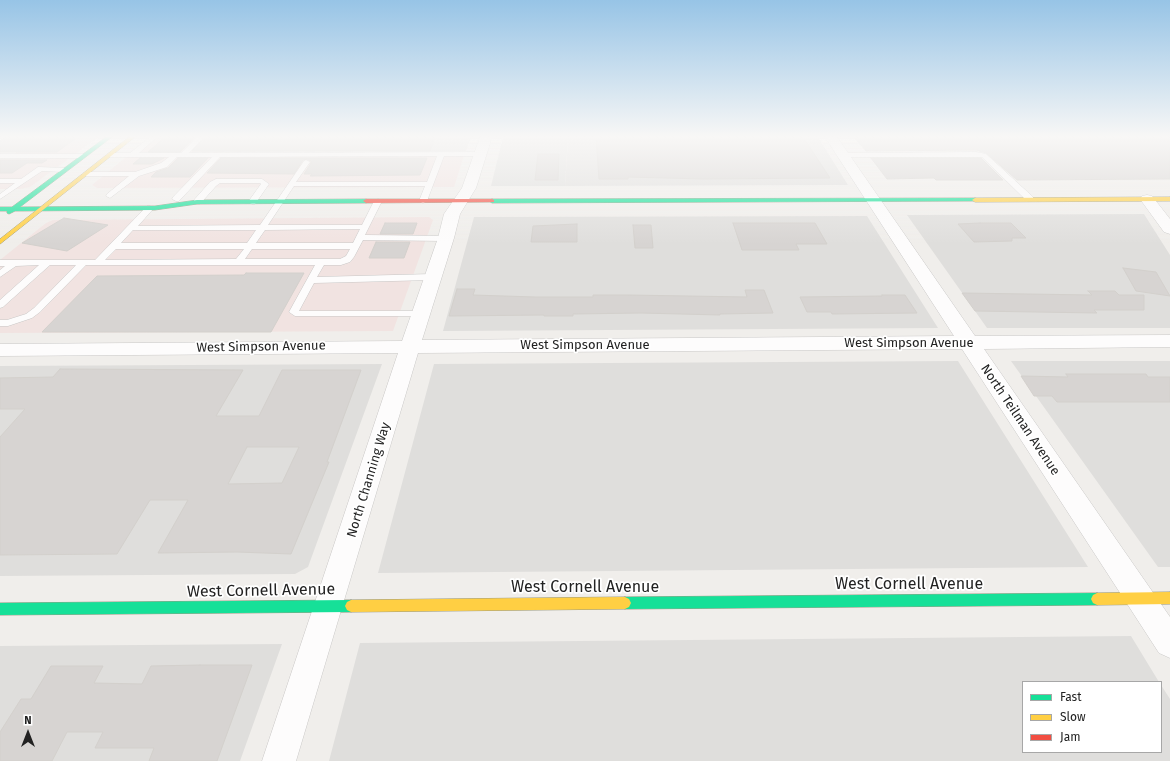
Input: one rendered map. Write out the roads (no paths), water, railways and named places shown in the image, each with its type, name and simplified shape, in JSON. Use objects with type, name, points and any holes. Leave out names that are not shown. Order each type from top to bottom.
[{"type":"main road","points":[[0,218],[61,173]]},
{"type":"main road","points":[[0,242],[86,174]]},
{"type":"main road","points":[[0,197],[71,196]]},
{"type":"main road","points":[[107,196],[126,196]]},
{"type":"main road","points":[[165,196],[194,202]]},
{"type":"main road","points":[[0,209],[150,208],[194,202],[1170,199]]},
{"type":"main road","name":"West Cornell Avenue","points":[[0,609],[1170,598]]},
{"type":"street","name":"North Channing Way","points":[[279,761],[330,605],[432,277],[446,238],[452,214],[470,188],[475,173]]},
{"type":"street","name":"North Teilman Avenue","points":[[855,173],[1170,643]]},
{"type":"street","points":[[1147,199],[1170,229]]},
{"type":"street","name":"West Simpson Avenue","points":[[0,350],[1170,341]]},
{"type":"lane","points":[[0,197],[36,173]]},
{"type":"lane","points":[[86,174],[136,174],[141,173]]},
{"type":"lane","points":[[176,199],[201,173]]},
{"type":"lane","points":[[239,262],[299,173]]},
{"type":"lane","points":[[423,201],[434,173]]},
{"type":"lane","points":[[1002,173],[1030,199]]},
{"type":"lane","points":[[107,196],[136,174]]},
{"type":"lane","points":[[0,181],[23,181]]},
{"type":"lane","points":[[194,202],[213,184],[219,181],[262,181],[265,184],[252,202]]},
{"type":"lane","points":[[291,184],[429,184]]},
{"type":"lane","points":[[0,263],[321,262],[347,260],[356,246],[378,201]]},
{"type":"lane","points":[[98,262],[150,208]]},
{"type":"lane","points":[[132,228],[365,227]]},
{"type":"lane","points":[[360,238],[446,238]]},
{"type":"lane","points":[[113,246],[356,246]]},
{"type":"lane","points":[[321,262],[294,312],[298,314],[421,314]]},
{"type":"lane","points":[[0,274],[14,263]]},
{"type":"lane","points":[[0,305],[47,263]]},
{"type":"lane","points":[[0,323],[8,323],[29,316],[37,310],[83,263]]},
{"type":"lane","points":[[311,280],[432,277]]}]
